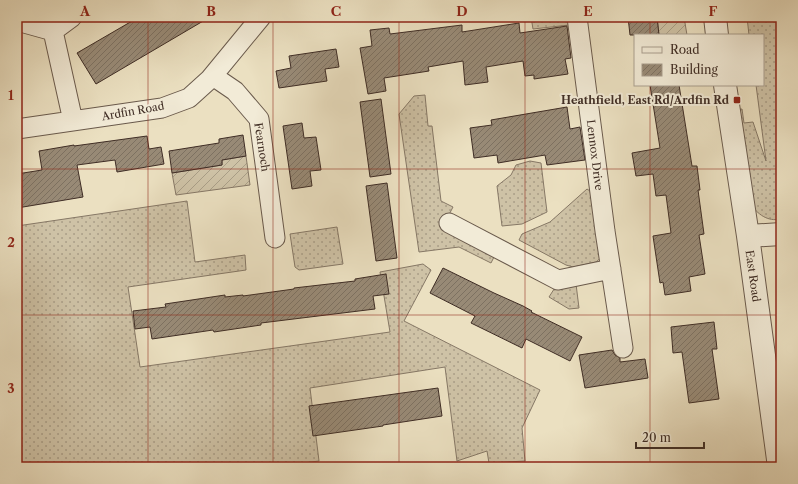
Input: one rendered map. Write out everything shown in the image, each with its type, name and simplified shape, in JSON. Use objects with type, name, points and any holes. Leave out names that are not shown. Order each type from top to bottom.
[{"type":"street","points":[[53,31],[72,17]]},
{"type":"street","name":"Ardfin Road","points":[[17,129],[162,108],[189,98],[213,76],[261,17]]},
{"type":"street","name":"Lennox Drive","points":[[577,17],[605,231],[623,348]]},
{"type":"street","points":[[715,17],[717,34]]},
{"type":"street","points":[[17,21],[53,31]]},
{"type":"street","points":[[53,31],[73,121]]},
{"type":"street","name":"Fearnoch","points":[[213,76],[235,90],[259,119],[275,238]]},
{"type":"street","name":"East Road","points":[[725,86],[748,236],[779,467]]},
{"type":"street","points":[[449,223],[558,280],[611,269]]},
{"type":"street","points":[[748,236],[781,234]]},
{"type":"shaded area","points":[[531,17],[568,17],[569,25],[533,29]]},
{"type":"shaded area","points":[[657,17],[684,17],[687,34],[659,34]]},
{"type":"shaded area","points":[[747,17],[781,17],[781,219],[776,220],[763,216],[750,204],[733,110],[742,109],[744,123],[753,122],[766,161],[756,86],[764,86],[764,34],[749,34]]},
{"type":"shaded area","points":[[425,95],[428,126],[432,126],[441,201],[453,207],[443,226],[496,253],[491,263],[459,247],[419,252],[399,114],[414,96]]},
{"type":"shaded area","points":[[246,156],[250,185],[176,195],[172,173],[222,165],[222,160]]},
{"type":"shaded area","points":[[530,161],[541,163],[547,212],[522,224],[502,226],[497,186],[511,175],[516,165]]},
{"type":"shaded area","points":[[587,189],[590,191],[604,255],[596,262],[573,267],[566,265],[519,240],[522,234],[550,222]]},
{"type":"shaded area","points":[[187,201],[195,262],[245,255],[246,270],[128,287],[140,367],[390,332],[380,272],[423,264],[431,270],[404,321],[540,390],[522,428],[525,461],[489,463],[487,451],[457,461],[445,367],[310,388],[319,461],[272,467],[17,467],[17,226]]},
{"type":"shaded area","points":[[337,227],[343,264],[299,270],[295,267],[290,234]]},
{"type":"shaded area","points":[[576,284],[579,308],[569,309],[549,297],[556,286]]},
{"type":"building","points":[[139,17],[210,17],[96,84],[77,53]]},
{"type":"building","points":[[628,17],[657,17],[659,34],[630,35]]},
{"type":"building","points":[[519,23],[520,33],[567,26],[571,58],[565,59],[568,74],[534,79],[534,75],[525,76],[523,61],[486,67],[488,82],[465,85],[463,61],[428,67],[429,71],[384,78],[386,91],[368,94],[360,48],[372,46],[370,30],[389,28],[390,34],[462,25],[462,32]]},
{"type":"building","points":[[336,49],[339,67],[325,69],[327,81],[279,88],[276,71],[291,68],[289,56]]},
{"type":"building","points":[[650,86],[679,86],[692,166],[697,166],[700,190],[698,190],[704,234],[699,235],[705,274],[689,277],[691,291],[665,295],[663,282],[660,283],[653,236],[671,233],[666,195],[656,196],[653,174],[636,176],[632,153],[660,148]]},
{"type":"building","points":[[381,99],[391,174],[370,177],[360,102]]},
{"type":"building","points":[[567,107],[570,129],[580,127],[585,160],[547,165],[545,155],[498,163],[497,155],[474,158],[470,128],[492,125],[491,120]]},
{"type":"building","points":[[302,123],[304,138],[316,137],[321,170],[310,171],[312,186],[292,189],[283,126]]},
{"type":"building","points":[[243,135],[246,156],[222,160],[222,165],[172,173],[169,151],[219,143],[219,139]]},
{"type":"building","points":[[147,136],[149,149],[161,147],[164,164],[117,172],[115,160],[77,165],[83,197],[17,208],[17,174],[42,170],[39,151]]},
{"type":"building","points":[[387,183],[397,258],[376,261],[366,186]]},
{"type":"building","points":[[443,268],[523,306],[532,311],[531,312],[582,337],[570,361],[526,339],[522,348],[471,323],[475,316],[430,293]]},
{"type":"building","points":[[386,274],[389,294],[373,296],[375,309],[261,323],[261,325],[214,332],[213,330],[152,339],[150,327],[135,329],[133,311],[166,307],[165,304],[225,295],[225,297],[243,296],[355,281],[355,279]]},
{"type":"building","points":[[714,322],[717,349],[712,349],[719,399],[689,403],[682,352],[673,353],[671,327]]},
{"type":"building","points":[[612,350],[615,355],[620,358],[620,362],[645,359],[648,378],[585,388],[579,355]]},
{"type":"building","points":[[438,388],[442,416],[313,436],[309,406]]},
{"type":"place","name":"Heathfield, East Rd/Ardfin Rd","points":[[737,100]]}]
